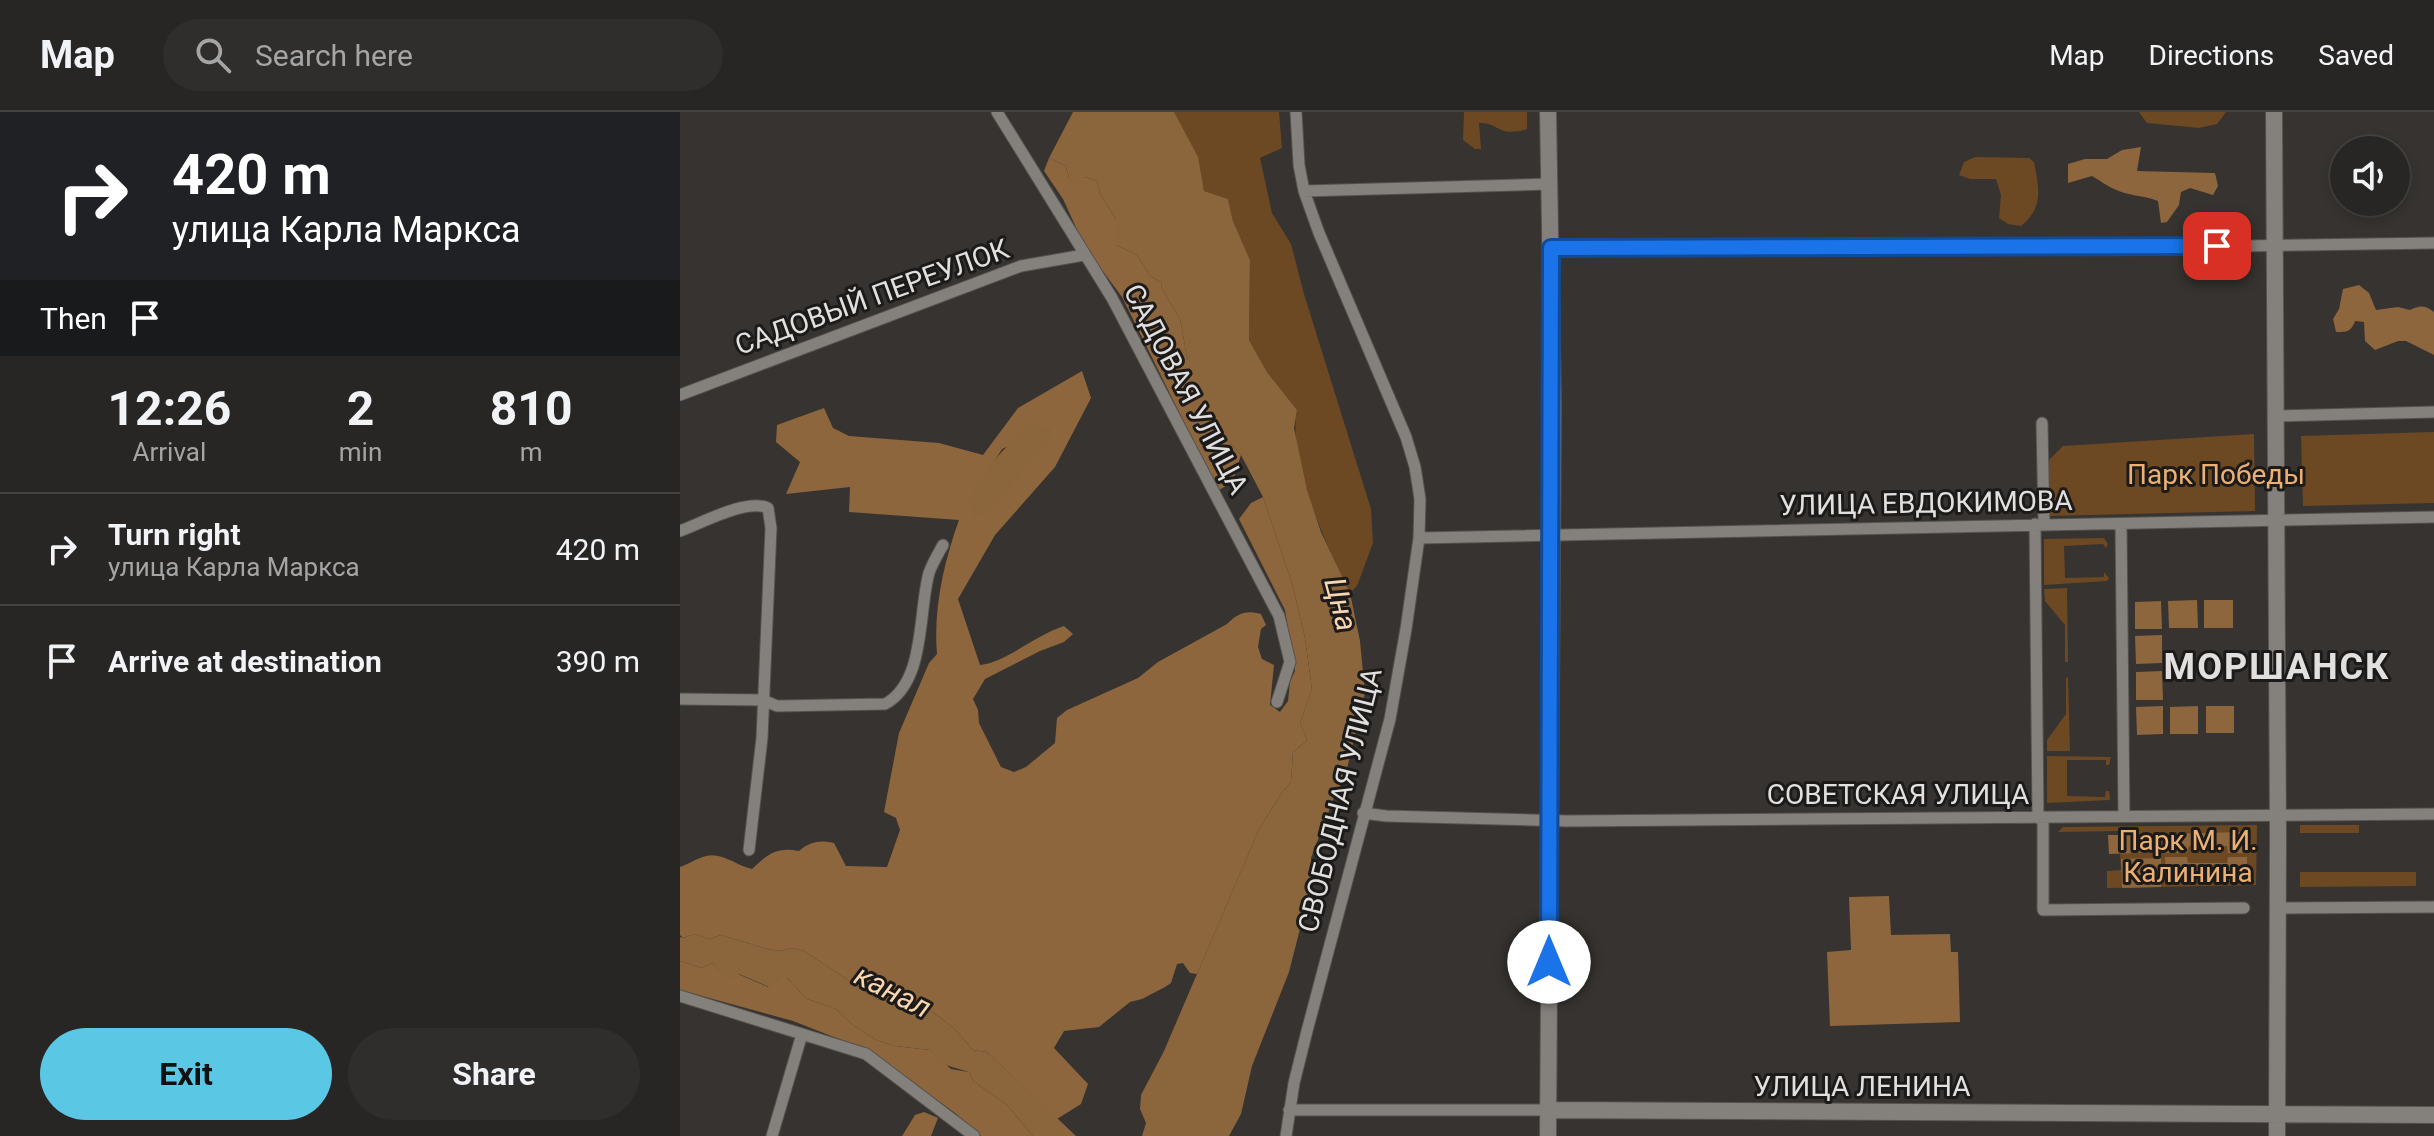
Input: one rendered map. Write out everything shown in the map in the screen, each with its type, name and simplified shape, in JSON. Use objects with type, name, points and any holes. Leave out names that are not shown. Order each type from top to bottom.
[{"type":"street","name":"САДОВАЯ УЛИЦА","points":[[997,112],[1112,298],[1279,616],[1290,662],[1277,702]]},
{"type":"street","name":"СВОБОДНАЯ УЛИЦА","points":[[1286,1136],[1317,988],[1390,719],[1419,538],[1420,499],[1406,437],[1304,191],[1296,112]]},
{"type":"street","points":[[1548,112],[1551,248],[1548,1136]]},
{"type":"street","points":[[2274,112],[2277,1136]]},
{"type":"street","points":[[1304,191],[1549,184]]},
{"type":"street","points":[[1551,248],[2122,248],[2434,243]]},
{"type":"street","name":"САДОВЫЙ ПЕРЕУЛОК","points":[[680,395],[1021,266],[1084,255]]},
{"type":"street","points":[[2275,416],[2434,412]]},
{"type":"street","points":[[2042,423],[2039,524],[2043,910],[2244,908]]},
{"type":"street","points":[[680,531],[743,507],[761,505],[768,508],[771,528],[762,738],[749,850]]},
{"type":"street","name":"УЛИЦА ЕВДОКИМОВА","points":[[1419,538],[2434,517]]},
{"type":"street","points":[[2121,524],[2124,816]]},
{"type":"street","points":[[680,699],[763,700],[772,705],[885,704],[897,698],[910,674],[924,619],[929,573],[943,545]]},
{"type":"street","name":"СОВЕТСКАЯ УЛИЦА","points":[[1363,813],[1550,821],[2434,814]]},
{"type":"street","points":[[2277,908],[2434,907]]},
{"type":"street","points":[[680,996],[866,1054],[974,1136]]},
{"type":"street","points":[[772,1136],[802,1034]]},
{"type":"street","name":"УЛИЦА ЛЕНИНА","points":[[1289,1110],[2434,1115]]},
{"type":"green space","points":[[1174,112],[1279,112],[1282,148],[1260,158],[1272,213],[1291,244],[1371,509],[1373,543],[1357,586],[1350,593],[1320,528],[1303,478],[1295,431],[1297,410],[1267,372],[1249,340],[1250,260],[1233,221],[1228,199],[1204,191]]},
{"type":"green space","points":[[1464,112],[1527,112],[1527,129],[1510,132],[1479,123],[1481,149],[1475,149],[1463,140]]},
{"type":"green space","points":[[2139,112],[2226,112],[2217,124],[2199,128],[2147,123]]},
{"type":"green space","points":[[1975,157],[2029,158],[2034,162],[2037,205],[2021,226],[2008,224],[1999,218],[2001,195],[1996,179],[1970,179],[1959,175],[1964,162]]},
{"type":"green space","points":[[2434,432],[2434,503],[2303,506],[2301,436]]},
{"type":"green space","name":"Парк Победы","points":[[2254,434],[2255,511],[2049,516],[2049,460],[2063,446]]},
{"type":"green space","points":[[2104,538],[2108,544],[2106,548],[2103,544],[2064,546],[2065,578],[2104,577],[2104,572],[2109,578],[2107,581],[2044,585],[2044,539]]},
{"type":"green space","points":[[2067,588],[2068,662],[2065,662],[2065,625],[2045,601],[2044,589]]},
{"type":"green space","points":[[2066,677],[2070,751],[2047,751],[2047,740],[2066,714]]},
{"type":"green space","points":[[2047,756],[2111,757],[2109,765],[2106,765],[2106,760],[2067,760],[2067,796],[2105,797],[2106,791],[2109,791],[2110,800],[2047,803]]},
{"type":"green space","name":"Парк М. И. Калинина","points":[[2257,825],[2256,885],[2107,888],[2107,871],[2121,870],[2119,831],[2058,832],[2063,827]]},
{"type":"green space","points":[[2300,825],[2359,825],[2359,833],[2300,833]]},
{"type":"green space","points":[[2300,872],[2416,872],[2416,886],[2300,887]]},
{"type":"shaded area","points":[[2141,147],[2137,171],[2215,173],[2218,186],[2213,195],[2190,188],[2181,192],[2179,205],[2167,222],[2161,223],[2158,201],[2119,191],[2092,176],[2068,183],[2068,164],[2085,159],[2107,159],[2122,150]]},
{"type":"shaded area","points":[[1049,158],[1066,166],[1069,178],[1085,177],[1097,181],[1100,194],[1116,219],[1116,245],[1137,255],[1150,276],[1161,282],[1180,319],[1187,357],[1220,431],[1241,455],[1233,481],[1218,491],[1122,297],[1085,247],[1063,199],[1044,171]]},
{"type":"shaded area","points":[[2359,285],[2369,293],[2376,310],[2398,307],[2410,310],[2422,306],[2434,312],[2434,355],[2406,341],[2375,350],[2365,341],[2364,322],[2355,321],[2348,331],[2336,332],[2333,319],[2339,309],[2343,289]]},
{"type":"shaded area","points":[[1082,371],[1091,398],[1055,467],[995,535],[958,599],[980,665],[1000,659],[1064,626],[1073,634],[1064,642],[985,679],[973,699],[979,723],[1001,767],[1014,772],[1026,767],[1055,743],[1057,718],[1067,710],[1138,678],[1158,662],[1239,615],[1251,612],[1261,614],[1266,625],[1261,629],[1258,647],[1262,659],[1274,665],[1270,705],[1280,712],[1288,701],[1295,671],[1285,610],[1239,519],[1251,503],[1263,497],[1292,583],[1305,638],[1312,689],[1300,723],[1307,740],[1293,752],[1291,782],[1259,829],[1197,974],[1190,973],[1183,963],[1177,964],[1171,983],[1130,1002],[1099,1027],[1064,1031],[1054,1048],[1088,1084],[1081,1104],[1057,1119],[987,1052],[973,1050],[955,1029],[926,1007],[877,999],[804,951],[767,949],[721,935],[709,939],[695,934],[683,938],[680,935],[680,867],[703,857],[718,856],[752,869],[774,852],[799,851],[812,843],[824,842],[834,843],[846,866],[887,867],[900,830],[896,818],[884,812],[899,733],[929,663],[937,654],[941,586],[959,520],[849,512],[850,487],[786,494],[800,462],[776,442],[777,425],[824,408],[833,428],[849,436],[939,443],[983,455],[1018,408]],"holes":[[[1047,428],[1052,434],[1037,453],[969,501],[1002,449]]]},
{"type":"shaded area","points":[[2197,600],[2198,628],[2169,628],[2168,601]]},
{"type":"shaded area","points":[[2204,600],[2233,600],[2233,628],[2204,628]]},
{"type":"shaded area","points":[[2161,601],[2162,629],[2135,629],[2135,602]]},
{"type":"shaded area","points":[[2162,635],[2162,663],[2136,664],[2135,636]]},
{"type":"shaded area","points":[[2162,671],[2163,700],[2136,700],[2136,672]]},
{"type":"shaded area","points":[[2163,706],[2163,734],[2137,735],[2136,707]]},
{"type":"shaded area","points":[[2198,706],[2198,734],[2170,734],[2170,707]]},
{"type":"shaded area","points":[[2206,706],[2234,706],[2234,733],[2206,733]]},
{"type":"shaded area","points":[[2241,832],[2247,837],[2247,853],[2228,853],[2227,846],[2189,846],[2187,853],[2165,853],[2165,834]]},
{"type":"shaded area","points":[[2108,835],[2161,835],[2161,852],[2109,854]]},
{"type":"shaded area","points":[[2165,857],[2187,857],[2188,863],[2227,863],[2228,857],[2247,857],[2247,875],[2243,878],[2166,880]]},
{"type":"shaded area","points":[[2161,858],[2161,887],[2122,888],[2121,859]]},
{"type":"shaded area","points":[[1889,896],[1891,935],[1950,934],[1951,952],[1958,952],[1960,1022],[1830,1026],[1827,952],[1851,950],[1849,897]]},
{"type":"shaded area","points":[[680,961],[701,968],[713,963],[728,979],[738,974],[768,987],[780,977],[786,977],[807,999],[836,1009],[876,1040],[895,1046],[930,1050],[951,1069],[969,1072],[974,1082],[1006,1104],[1033,1136],[981,1136],[955,1113],[867,1050],[793,1021],[680,990]]},
{"type":"shaded area","points":[[924,1112],[938,1118],[931,1136],[902,1136],[915,1115]]},
{"type":"water","name":"Цна","points":[[1073,112],[1174,112],[1198,157],[1204,191],[1228,199],[1233,221],[1250,260],[1249,340],[1267,372],[1297,410],[1294,428],[1307,490],[1321,532],[1350,593],[1360,641],[1365,693],[1345,777],[1311,858],[1312,882],[1289,972],[1252,1066],[1241,1114],[1229,1136],[1142,1136],[1146,1123],[1140,1109],[1141,1095],[1164,1051],[1259,829],[1291,782],[1293,752],[1307,740],[1300,723],[1312,689],[1305,638],[1292,583],[1263,497],[1241,455],[1220,431],[1202,401],[1187,357],[1180,319],[1161,282],[1150,276],[1137,255],[1116,245],[1116,219],[1100,194],[1097,181],[1085,177],[1074,182],[1069,178],[1066,166],[1049,158]]},
{"type":"water","points":[[1030,426],[1047,428],[1053,434],[1007,490],[974,519],[969,501],[982,478],[1002,451]]},
{"type":"water","points":[[695,934],[709,939],[721,935],[767,949],[804,951],[877,999],[926,1007],[955,1029],[973,1050],[987,1052],[1076,1136],[1033,1136],[1006,1104],[974,1082],[969,1072],[942,1064],[930,1050],[895,1046],[876,1040],[836,1009],[807,999],[786,977],[780,977],[769,987],[739,974],[728,980],[713,963],[701,968],[680,961],[680,937]]},
{"type":"district","name":"МОРШАНСК","points":[[2277,667]]},
{"type":"route","points":[[1549,962],[1553,403],[1551,248],[2217,246]]},
{"type":"water label","name":"канал","points":[[893,991]]}]
